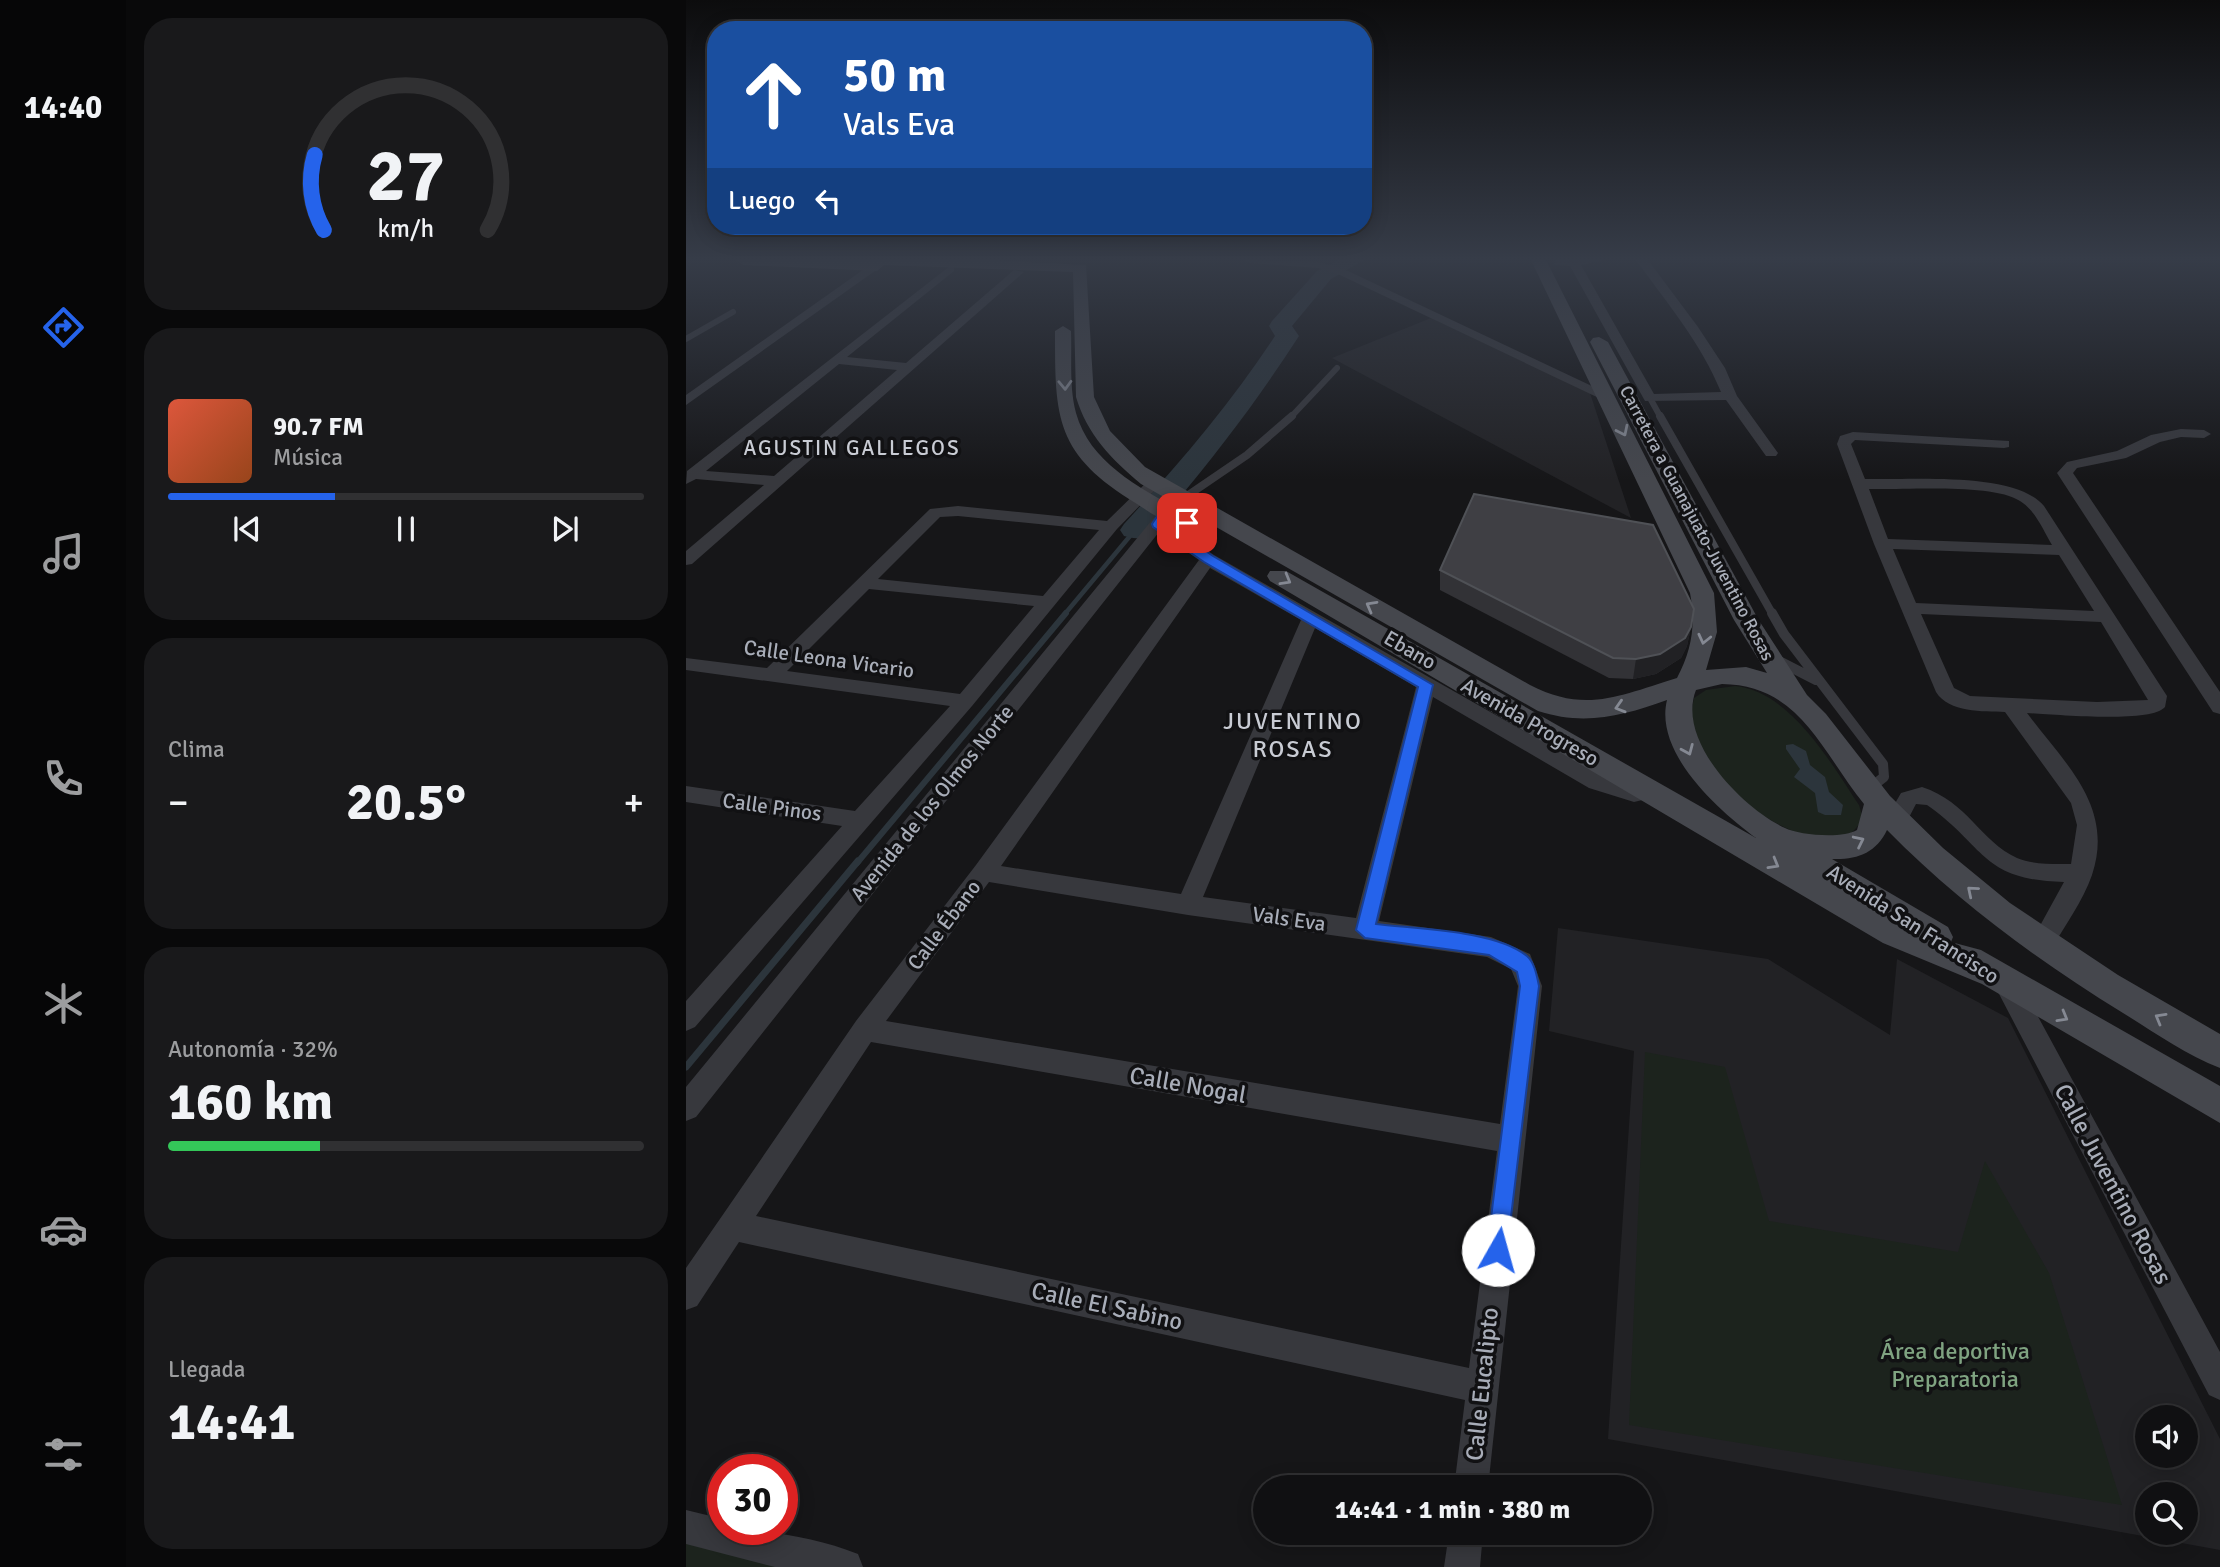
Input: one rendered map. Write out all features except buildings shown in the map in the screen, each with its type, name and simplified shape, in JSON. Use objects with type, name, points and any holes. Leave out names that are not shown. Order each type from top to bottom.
[{"type":"main road","name":"Avenida Progreso","points":[[1063,333],[1065,395],[1070,424],[1088,454],[1118,484],[1159,501],[1660,798]]},
{"type":"main road","name":"Avenida Progreso","points":[[1077,333],[1089,412],[1112,450],[1159,501]]},
{"type":"main road","name":"Carretera a Guanajuato-Juventino Rosas","points":[[1585,333],[1606,396],[1702,593],[1707,629],[1700,657],[1685,685]]},
{"type":"main road","name":"Carretera a Guanajuato-Juventino Rosas","points":[[1598,333],[1767,656],[1804,709]]},
{"type":"main road","name":"Avenida Progreso","points":[[1437,668],[1574,711],[1609,710],[1685,685],[1726,675],[1756,679],[1783,690],[1804,709]]},
{"type":"main road","name":"Avenida San Francisco","points":[[1685,685],[1678,717],[1692,760],[1720,794],[1769,833],[1884,903],[1995,977],[2220,1106]]},
{"type":"main road","points":[[1804,709],[1882,803],[1972,892],[2042,944],[2158,1017],[2220,1052]]},
{"type":"main road","points":[[1660,798],[1816,845],[1851,846],[1868,838],[1874,829],[1882,803]]},
{"type":"main road","points":[[1660,798],[1894,933],[1995,977]]},
{"type":"street","points":[[686,401],[775,333]]},
{"type":"street","points":[[689,476],[870,333]]},
{"type":"street","points":[[686,560],[949,333]]},
{"type":"street","points":[[1473,333],[1606,396]]},
{"type":"street","points":[[1607,333],[1650,398],[1730,396]]},
{"type":"street","points":[[1696,333],[1718,368],[1730,396],[1771,453]]},
{"type":"street","points":[[836,360],[910,367]]},
{"type":"street","points":[[2204,434],[2181,433],[2156,438],[2121,455],[2072,465],[2065,473],[2220,707]]},
{"type":"street","points":[[1860,484],[2001,487],[2015,491],[2036,506],[2157,696],[2158,702],[2154,707],[1967,704],[1946,692],[1882,544],[1844,444],[1849,437],[2004,444]]},
{"type":"street","points":[[689,476],[777,481]]},
{"type":"street","name":"Avenida de los Olmos Norte","points":[[686,1019],[965,701],[1111,526],[1159,501]]},
{"type":"street","name":"Avenida de los Olmos Norte","points":[[686,1108],[1159,501]]},
{"type":"street","name":"Ebano","points":[[1159,501],[1208,559],[1310,618],[1437,668]]},
{"type":"street","points":[[773,674],[932,514],[942,510],[1111,526]]},
{"type":"street","points":[[1882,544],[2064,550]]},
{"type":"street","name":"Calle Ébano","points":[[686,1295],[865,1029],[985,872],[1208,559]]},
{"type":"street","points":[[864,583],[1045,602]]},
{"type":"street","points":[[1910,608],[2107,617]]},
{"type":"street","points":[[1188,905],[1310,618]]},
{"type":"street","name":"Calle Leona Vicario","points":[[686,664],[965,701]]},
{"type":"street","points":[[1365,930],[1437,668]]},
{"type":"street","points":[[2011,706],[2081,801],[2088,825],[2081,874],[2042,944]]},
{"type":"street","name":"Calle Pinos","points":[[686,795],[858,820]]},
{"type":"street","points":[[1882,803],[1908,799],[1914,795],[1925,796],[1946,807],[2003,862],[2018,869],[2081,874]]},
{"type":"street","name":"Vals Eva","points":[[985,872],[1188,905],[1491,947],[1521,962],[1530,986],[1524,1031]]},
{"type":"street","name":"Calle Juventino Rosas","points":[[1995,977],[2220,1384]]},
{"type":"street","name":"Calle Nogal","points":[[865,1029],[1511,1140]]},
{"type":"street","name":"Calle Eucalipto","points":[[1472,1475],[1524,1031]]},
{"type":"street","name":"Calle El Sabino","points":[[732,1226],[1482,1387]]},
{"type":"street","points":[[686,1527],[845,1567]]},
{"type":"street","points":[[1462,1567],[1465,1545]]},
{"type":"lane","points":[[1159,501],[1247,455],[1296,412],[1337,368]]},
{"type":"lane","points":[[1650,398],[1784,634],[1883,764],[1882,803]]},
{"type":"lane","points":[[1767,656],[1821,683]]},
{"type":"shaded area","points":[[1394,333],[1463,333],[1590,393],[1631,518],[1332,358]]},
{"type":"shaded area","points":[[1793,744],[1806,751],[1810,765],[1825,777],[1829,792],[1843,805],[1841,815],[1818,812],[1815,793],[1794,777],[1800,769],[1786,749],[1786,745]]},
{"type":"shaded area","points":[[1558,928],[1768,959],[1890,1035],[1897,959],[2008,1018],[2220,1439],[2220,1550],[2192,1545],[2198,1545],[2198,1482],[2135,1482],[2135,1535],[1608,1439],[1634,1051],[1549,1031]]},
{"type":"green space","points":[[1735,686],[1755,691],[1774,701],[1791,715],[1822,750],[1859,805],[1863,819],[1850,834],[1832,839],[1815,838],[1776,823],[1741,800],[1712,771],[1688,729],[1694,698],[1706,690]]},
{"type":"green space","name":"Área deportiva Preparatoria","points":[[1645,1052],[1725,1067],[1769,1221],[1958,1252],[1985,1161],[2049,1273],[2122,1505],[1629,1425]]},
{"type":"green space","points":[[686,1539],[789,1567],[686,1567]]},
{"type":"waterway","points":[[1135,530],[1235,411],[1287,336],[1285,333]]},
{"type":"waterway","points":[[1064,615],[1135,530]]},
{"type":"waterway","points":[[857,863],[1066,613]]},
{"type":"waterway","points":[[686,1067],[858,861]]},
{"type":"district","name":"AGUSTIN GALLEGOS","points":[[852,448]]},
{"type":"district","name":"JUVENTINO ROSAS","points":[[1293,735]]},
{"type":"route","points":[[1187,523],[1167,512],[1158,524],[1208,559],[1426,685],[1365,930],[1491,947],[1521,962],[1529,978],[1498,1250]]}]
